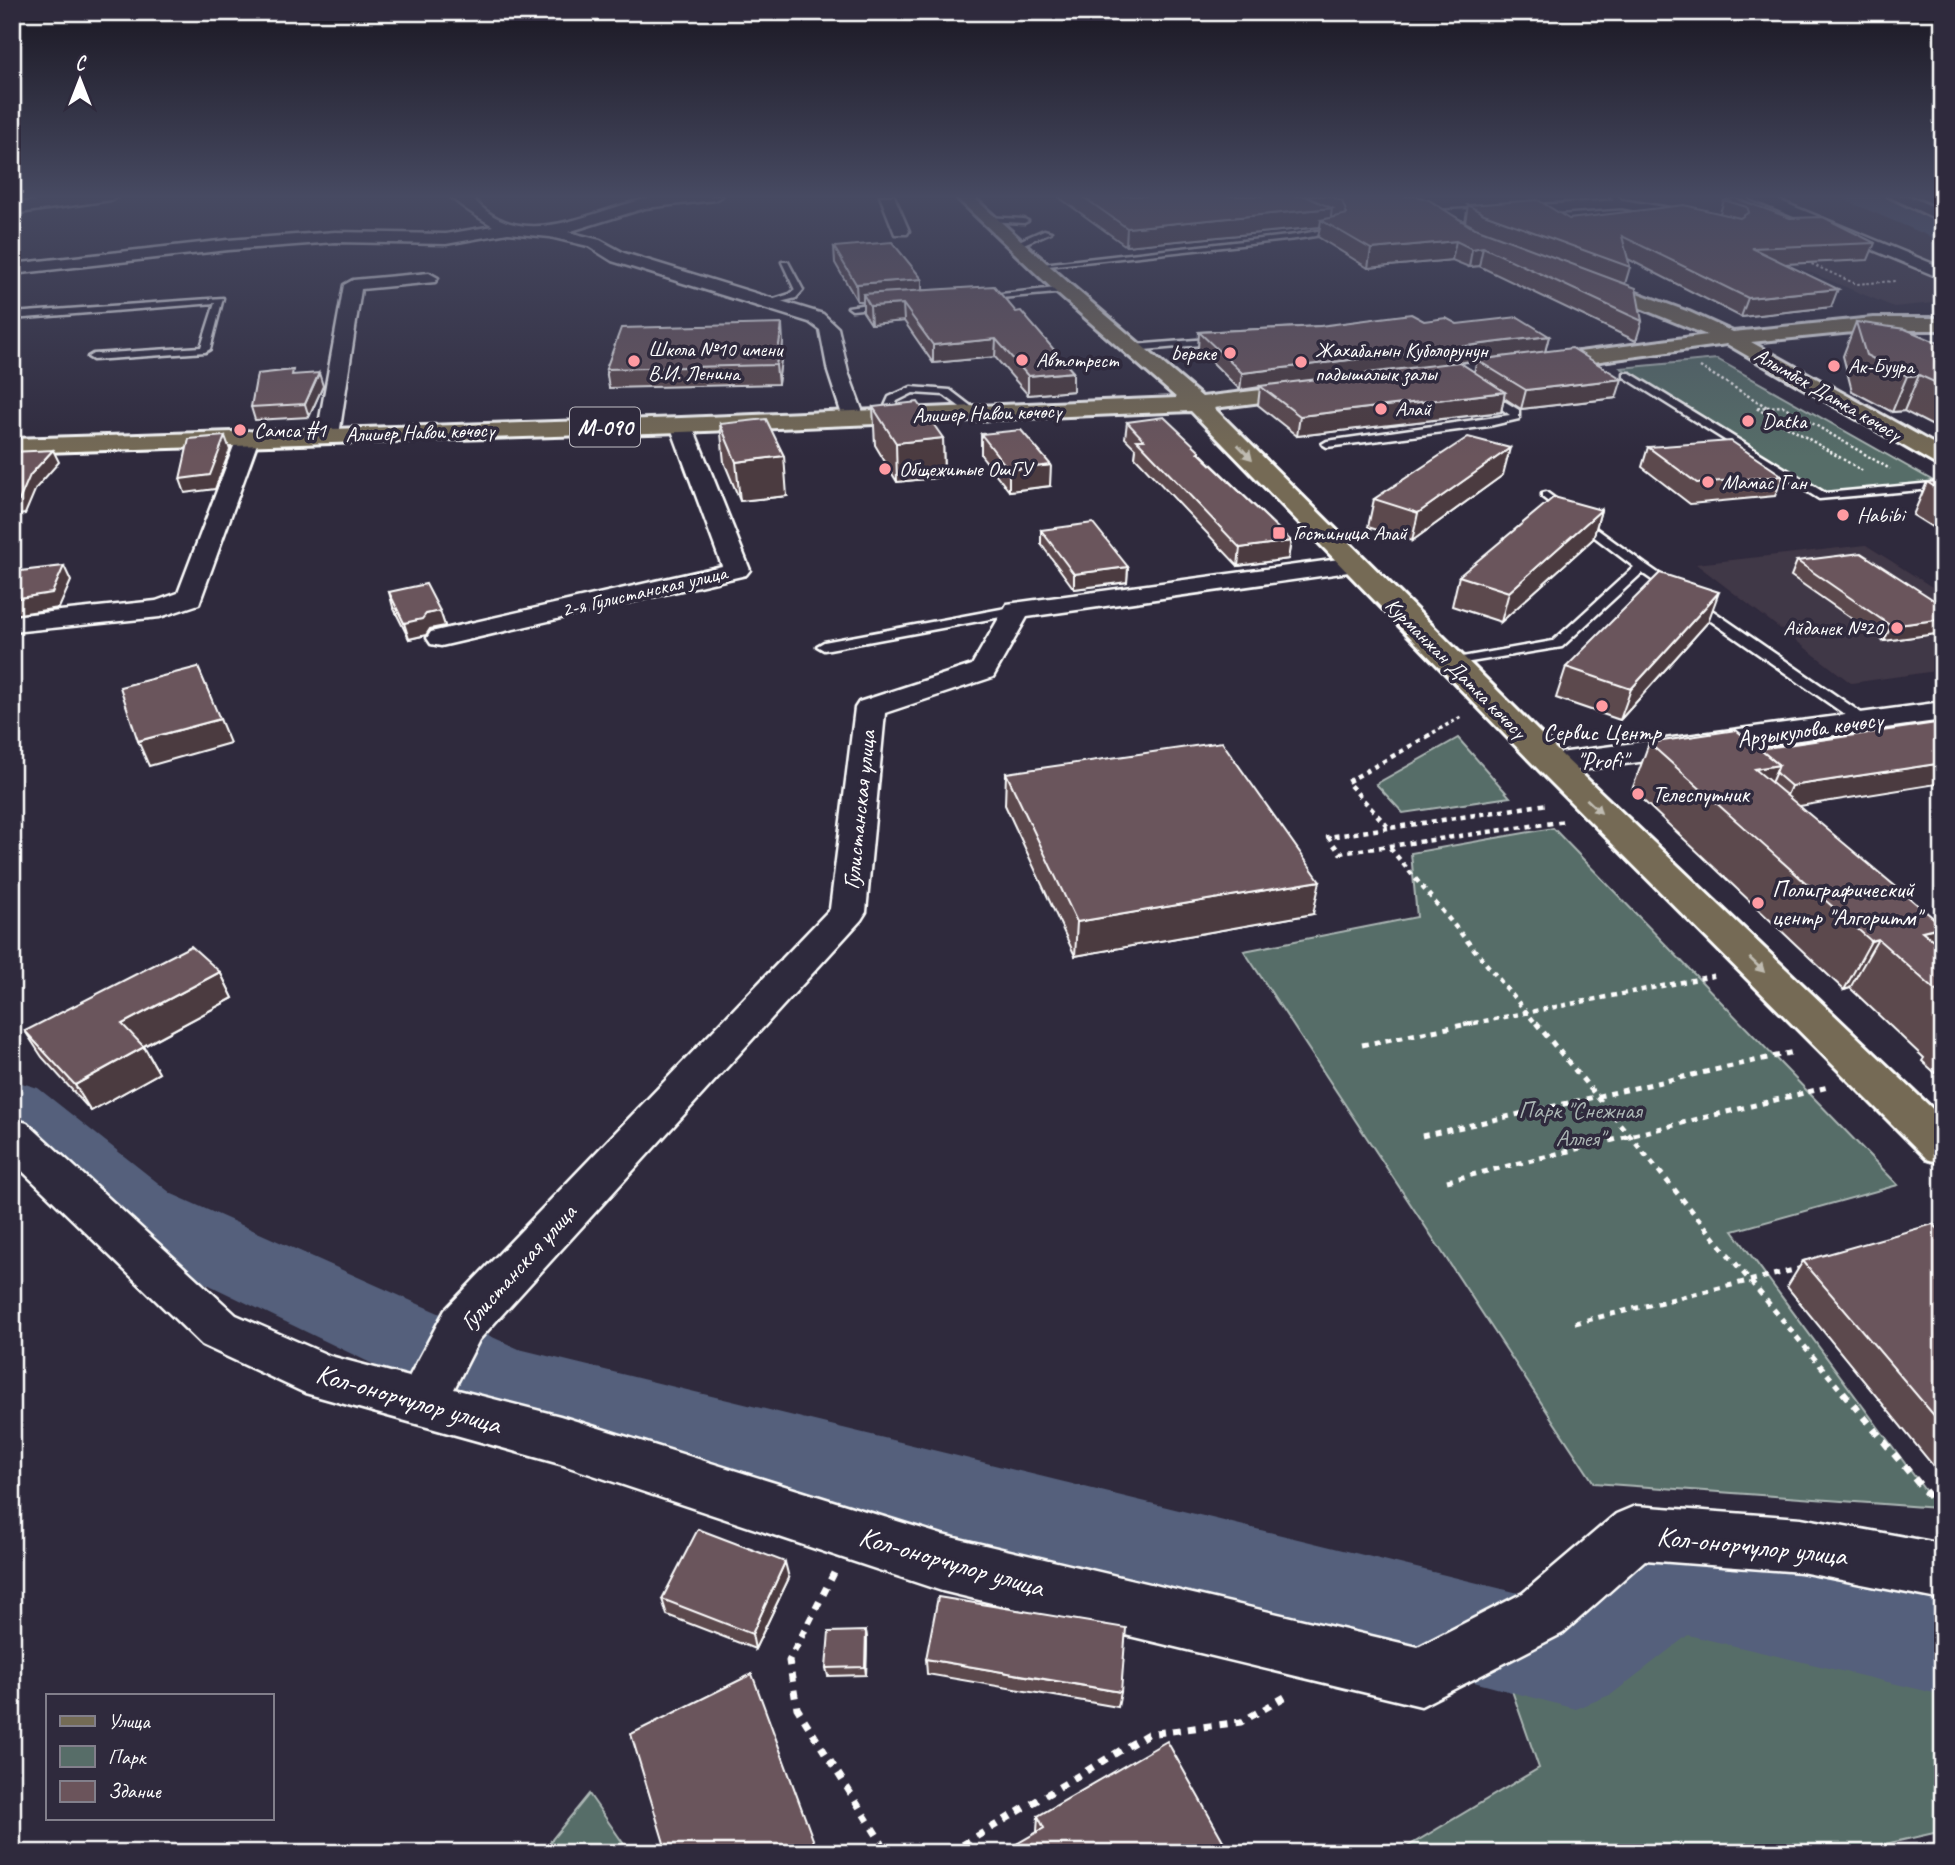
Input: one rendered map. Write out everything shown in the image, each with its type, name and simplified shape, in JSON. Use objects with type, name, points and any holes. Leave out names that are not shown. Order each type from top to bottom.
[{"type":"main road","name":"Курманжан Датка көчөсү","points":[[1057,283],[1197,404],[1552,764],[1943,1147]]},
{"type":"main road","name":"Алымбек Датка көчөсү","points":[[1596,283],[1682,316],[1730,338],[1943,459]]},
{"type":"main road","points":[[1873,324],[1911,315],[1943,312]]},
{"type":"main road","points":[[1520,365],[1730,338],[1873,324],[1943,324]]},
{"type":"main road","name":"Алишер Навои көчөсү","points":[[12,446],[681,425],[1197,404],[1331,388]]},
{"type":"street","points":[[328,435],[353,285],[374,283]]},
{"type":"street","points":[[705,283],[816,318],[829,328],[838,372],[854,418]]},
{"type":"street","name":"2-я Гулистанская улица","points":[[440,638],[737,570],[681,425]]},
{"type":"street","points":[[12,624],[160,609],[190,598],[248,438]]},
{"type":"street","points":[[1017,610],[1354,565]]},
{"type":"street","name":"Гулистанская улица","points":[[441,1365],[848,912],[870,708],[983,671],[1017,610]]},
{"type":"street","name":"Арзыкулова көчөсү","points":[[1552,764],[1704,754],[1865,722],[1943,711]]},
{"type":"street","name":"Кол-онорчулор улица","points":[[12,1135],[219,1330],[323,1377],[441,1365],[560,1440],[942,1563],[1349,1661],[1421,1677],[1543,1613],[1635,1532],[1801,1545],[1943,1572]]},
{"type":"lane","points":[[771,303],[793,296],[799,290],[795,283]]},
{"type":"lane","points":[[970,297],[1065,290]]},
{"type":"lane","points":[[12,316],[220,300],[205,349],[93,356]]},
{"type":"lane","points":[[852,307],[904,303]]},
{"type":"lane","points":[[1133,348],[1236,340]]},
{"type":"lane","points":[[1627,375],[1823,497],[1943,485]]},
{"type":"lane","points":[[1327,444],[1515,417],[1515,412],[1471,384]]},
{"type":"lane","points":[[1546,495],[1641,567],[1865,722]]},
{"type":"lane","points":[[1451,663],[1557,644],[1641,567]]},
{"type":"lane","points":[[824,646],[1017,610]]},
{"type":"path","points":[[1698,366],[1768,407]]},
{"type":"path","points":[[1896,490],[1756,408],[1783,406],[1921,487]]},
{"type":"path","points":[[1389,828],[1347,782],[1464,715]]},
{"type":"path","points":[[1551,804],[1328,837],[1340,853],[1567,821]]},
{"type":"path","points":[[1390,848],[1943,1513]]},
{"type":"path","points":[[1362,1045],[1719,974]]},
{"type":"path","points":[[1422,1136],[1794,1052]]},
{"type":"path","points":[[1447,1181],[1828,1087]]},
{"type":"path","points":[[1575,1323],[1814,1265]]},
{"type":"path","points":[[854,1534],[789,1661],[797,1708],[888,1853]]},
{"type":"path","points":[[949,1853],[1147,1734],[1241,1722],[1349,1661]]},
{"type":"shaded area","points":[[1836,283],[1943,283],[1943,302],[1894,307]]},
{"type":"shaded area","points":[[1866,545],[1943,594],[1943,670],[1851,683],[1696,564]]},
{"type":"green space","points":[[1717,359],[1937,483],[1826,495],[1621,368]]},
{"type":"green space","points":[[1458,738],[1510,797],[1403,813],[1376,784]]},
{"type":"green space","name":"Парк \"Снежная Аллея\"","points":[[1553,828],[1898,1185],[1733,1231],[1938,1508],[1594,1483],[1244,951],[1417,917],[1411,853]]},
{"type":"green space","points":[[1711,1624],[1943,1677],[1943,1831],[1846,1853],[1397,1853],[1539,1768],[1511,1688]]},
{"type":"green space","points":[[589,1794],[630,1853],[541,1853]]},
{"type":"building","points":[[1560,283],[1623,283],[1636,288],[1642,321]]},
{"type":"building","points":[[1718,283],[1825,283],[1838,289],[1748,298]]},
{"type":"building","points":[[994,286],[1016,312],[1021,311],[1073,372],[1028,376],[996,339],[933,345],[903,304],[870,306],[863,294]]},
{"type":"building","points":[[1411,314],[1424,321],[1446,318],[1457,324],[1518,317],[1549,336],[1242,373],[1199,332],[1320,326]]},
{"type":"building","points":[[1856,322],[1905,329],[1943,345],[1943,386],[1919,375],[1907,376],[1866,355]]},
{"type":"building","points":[[782,324],[776,365],[606,369],[621,328]]},
{"type":"building","points":[[1572,348],[1622,379],[1526,390],[1477,360]]},
{"type":"building","points":[[1459,362],[1505,392],[1300,416],[1260,386]]},
{"type":"building","points":[[293,370],[292,375],[319,373],[305,404],[251,407],[257,374]]},
{"type":"building","points":[[918,402],[943,438],[896,443],[873,407]]},
{"type":"building","points":[[1164,417],[1291,541],[1240,548],[1137,440],[1144,440],[1127,422]]},
{"type":"building","points":[[766,419],[784,456],[736,462],[720,424]]},
{"type":"building","points":[[1021,430],[1051,465],[1009,470],[981,434]]},
{"type":"building","points":[[225,436],[210,475],[180,479],[189,439]]},
{"type":"building","points":[[1468,437],[1510,448],[1418,513],[1374,499]]},
{"type":"building","points":[[1731,441],[1783,476],[1697,483],[1648,447]]},
{"type":"building","points":[[53,450],[30,475],[19,501],[12,502],[12,452]]},
{"type":"building","points":[[1943,481],[1943,492],[1927,482]]},
{"type":"building","points":[[1554,497],[1601,510],[1509,592],[1459,576]]},
{"type":"building","points":[[1093,523],[1128,567],[1074,574],[1041,530]]},
{"type":"building","points":[[1861,553],[1943,606],[1943,619],[1891,626],[1797,561]]},
{"type":"building","points":[[64,566],[52,593],[12,599],[12,572]]},
{"type":"building","points":[[1660,573],[1719,592],[1631,689],[1566,667]]},
{"type":"building","points":[[426,584],[440,611],[404,623],[389,592]]},
{"type":"building","points":[[198,667],[220,719],[138,741],[120,687]]},
{"type":"building","points":[[1943,722],[1943,763],[1791,786],[1776,773],[1779,765],[1759,749]]},
{"type":"building","points":[[1736,730],[1779,765],[1755,769],[1943,926],[1922,931],[1943,948],[1943,997],[1878,939],[1871,941],[1649,743]]},
{"type":"building","points":[[1222,742],[1320,881],[1077,922],[1006,773]]},
{"type":"building","points":[[191,946],[220,972],[122,1024],[144,1047],[75,1085],[25,1031]]},
{"type":"building","points":[[1933,1224],[1943,1233],[1943,1426],[1803,1261]]},
{"type":"building","points":[[698,1529],[785,1562],[752,1634],[662,1599]]},
{"type":"building","points":[[938,1597],[1126,1628],[1121,1692],[926,1659]]},
{"type":"building","points":[[866,1631],[865,1667],[826,1668],[829,1632]]},
{"type":"building","points":[[752,1674],[818,1853],[667,1853],[631,1734]]},
{"type":"building","points":[[1167,1741],[1230,1853],[1001,1853],[1044,1828],[1038,1816]]},
{"type":"waterway","points":[[12,1108],[144,1217],[507,1386],[1576,1658],[1675,1583],[1943,1644]]},
{"type":"place","name":"Ьереке","points":[[1230,353]]},
{"type":"place","name":"Автотрест","points":[[1022,360]]},
{"type":"place","name":"Школа №10 имени В.И. Ленина","points":[[634,361]]},
{"type":"place","name":"Жахабанын Куболорунун падышалык залы","points":[[1301,362]]},
{"type":"place","name":"Ак-Буура","points":[[1834,366]]},
{"type":"place","name":"Алай","points":[[1381,409]]},
{"type":"place","name":"Datka","points":[[1748,421]]},
{"type":"place","name":"Самса #1","points":[[240,430]]},
{"type":"place","name":"Общежитые ОшГУ","points":[[885,469]]},
{"type":"place","name":"Мамас Ган","points":[[1708,482]]},
{"type":"place","name":"Habibi","points":[[1843,515]]},
{"type":"place","name":"Гостиница Алай","points":[[1279,533]]},
{"type":"place","name":"Айданек №20","points":[[1897,628]]},
{"type":"place","name":"Сервис Центр \"Profi\"","points":[[1602,706]]},
{"type":"place","name":"Телеспутник","points":[[1638,794]]},
{"type":"place","name":"Полиграфический центр \"Алгоритм\"","points":[[1758,903]]}]
